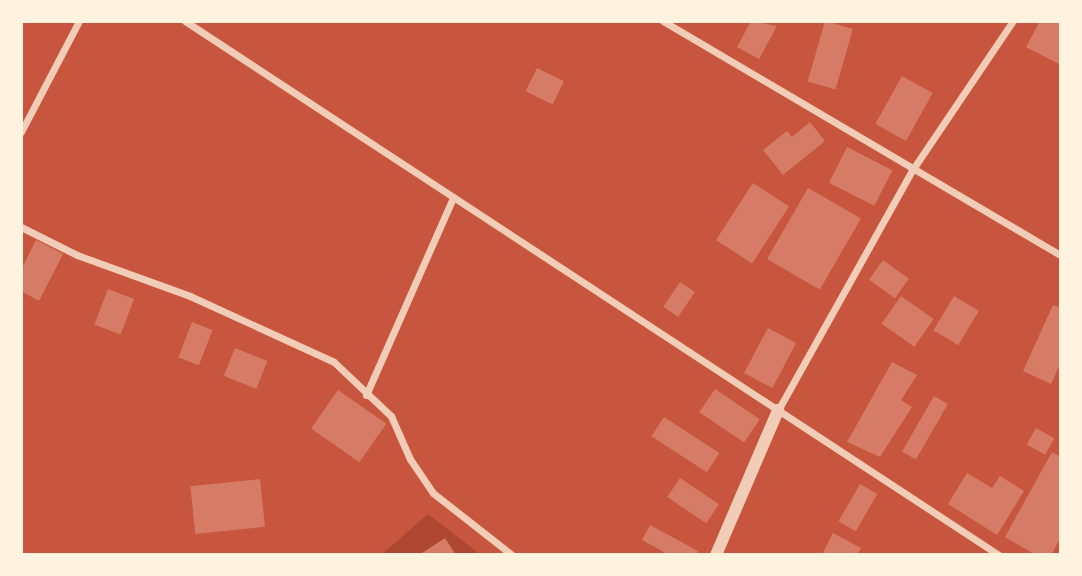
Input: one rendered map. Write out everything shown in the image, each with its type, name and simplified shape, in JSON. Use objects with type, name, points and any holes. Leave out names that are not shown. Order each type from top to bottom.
[{"type":"street","points":[[21,132],[79,21]]},
{"type":"street","points":[[185,21],[999,555]]},
{"type":"street","points":[[663,21],[1061,255]]},
{"type":"street","points":[[716,555],[778,410],[913,169],[1013,21]]},
{"type":"street","points":[[366,395],[453,198]]},
{"type":"street","points":[[21,227],[77,255],[190,296],[334,362],[391,416],[410,459],[433,493],[512,555]]},
{"type":"shaded area","points":[[428,514],[481,555],[381,555]]},
{"type":"building","points":[[751,21],[777,26],[759,59],[737,47]]},
{"type":"building","points":[[825,21],[853,29],[836,90],[808,82]]},
{"type":"building","points":[[1040,21],[1061,21],[1061,65],[1026,47]]},
{"type":"building","points":[[537,68],[564,81],[553,105],[526,91]]},
{"type":"building","points":[[902,76],[933,93],[906,141],[875,124]]},
{"type":"building","points":[[810,122],[825,141],[783,175],[763,150],[787,131],[792,137]]},
{"type":"building","points":[[847,147],[892,170],[874,206],[829,183]]},
{"type":"building","points":[[753,183],[789,206],[752,263],[716,240]]},
{"type":"building","points":[[808,188],[861,218],[820,290],[767,259]]},
{"type":"building","points":[[36,240],[63,254],[39,301],[21,291],[21,270]]},
{"type":"building","points":[[883,260],[909,279],[895,298],[869,279]]},
{"type":"building","points":[[680,282],[695,292],[678,317],[663,307]]},
{"type":"building","points":[[108,289],[134,299],[121,335],[94,324]]},
{"type":"building","points":[[901,296],[934,319],[914,347],[881,324]]},
{"type":"building","points":[[954,296],[979,311],[958,345],[933,330]]},
{"type":"building","points":[[1053,305],[1061,308],[1061,362],[1051,384],[1023,371]]},
{"type":"building","points":[[192,322],[213,330],[199,365],[178,357]]},
{"type":"building","points":[[768,328],[796,343],[772,388],[744,373]]},
{"type":"building","points":[[235,348],[267,361],[256,389],[224,376]]},
{"type":"building","points":[[892,362],[917,375],[901,400],[912,407],[880,457],[847,442]]},
{"type":"building","points":[[715,389],[760,419],[744,442],[699,412]]},
{"type":"building","points":[[338,390],[386,424],[359,462],[311,429]]},
{"type":"building","points":[[934,396],[948,404],[916,459],[902,451]]},
{"type":"building","points":[[664,417],[719,453],[707,472],[651,436]]},
{"type":"building","points":[[1036,428],[1054,438],[1045,455],[1027,445]]},
{"type":"building","points":[[1052,452],[1061,457],[1061,537],[1051,555],[1036,555],[1005,537]]},
{"type":"building","points":[[967,473],[992,488],[1000,476],[1024,491],[997,535],[948,504]]},
{"type":"building","points":[[680,478],[719,504],[706,523],[667,497]]},
{"type":"building","points":[[260,479],[265,527],[195,534],[190,486]]},
{"type":"building","points":[[860,484],[877,494],[856,531],[838,521]]},
{"type":"building","points":[[650,525],[698,551],[696,555],[669,555],[642,540]]},
{"type":"building","points":[[833,533],[861,548],[857,555],[822,555]]},
{"type":"building","points":[[445,538],[456,555],[419,555]]}]
